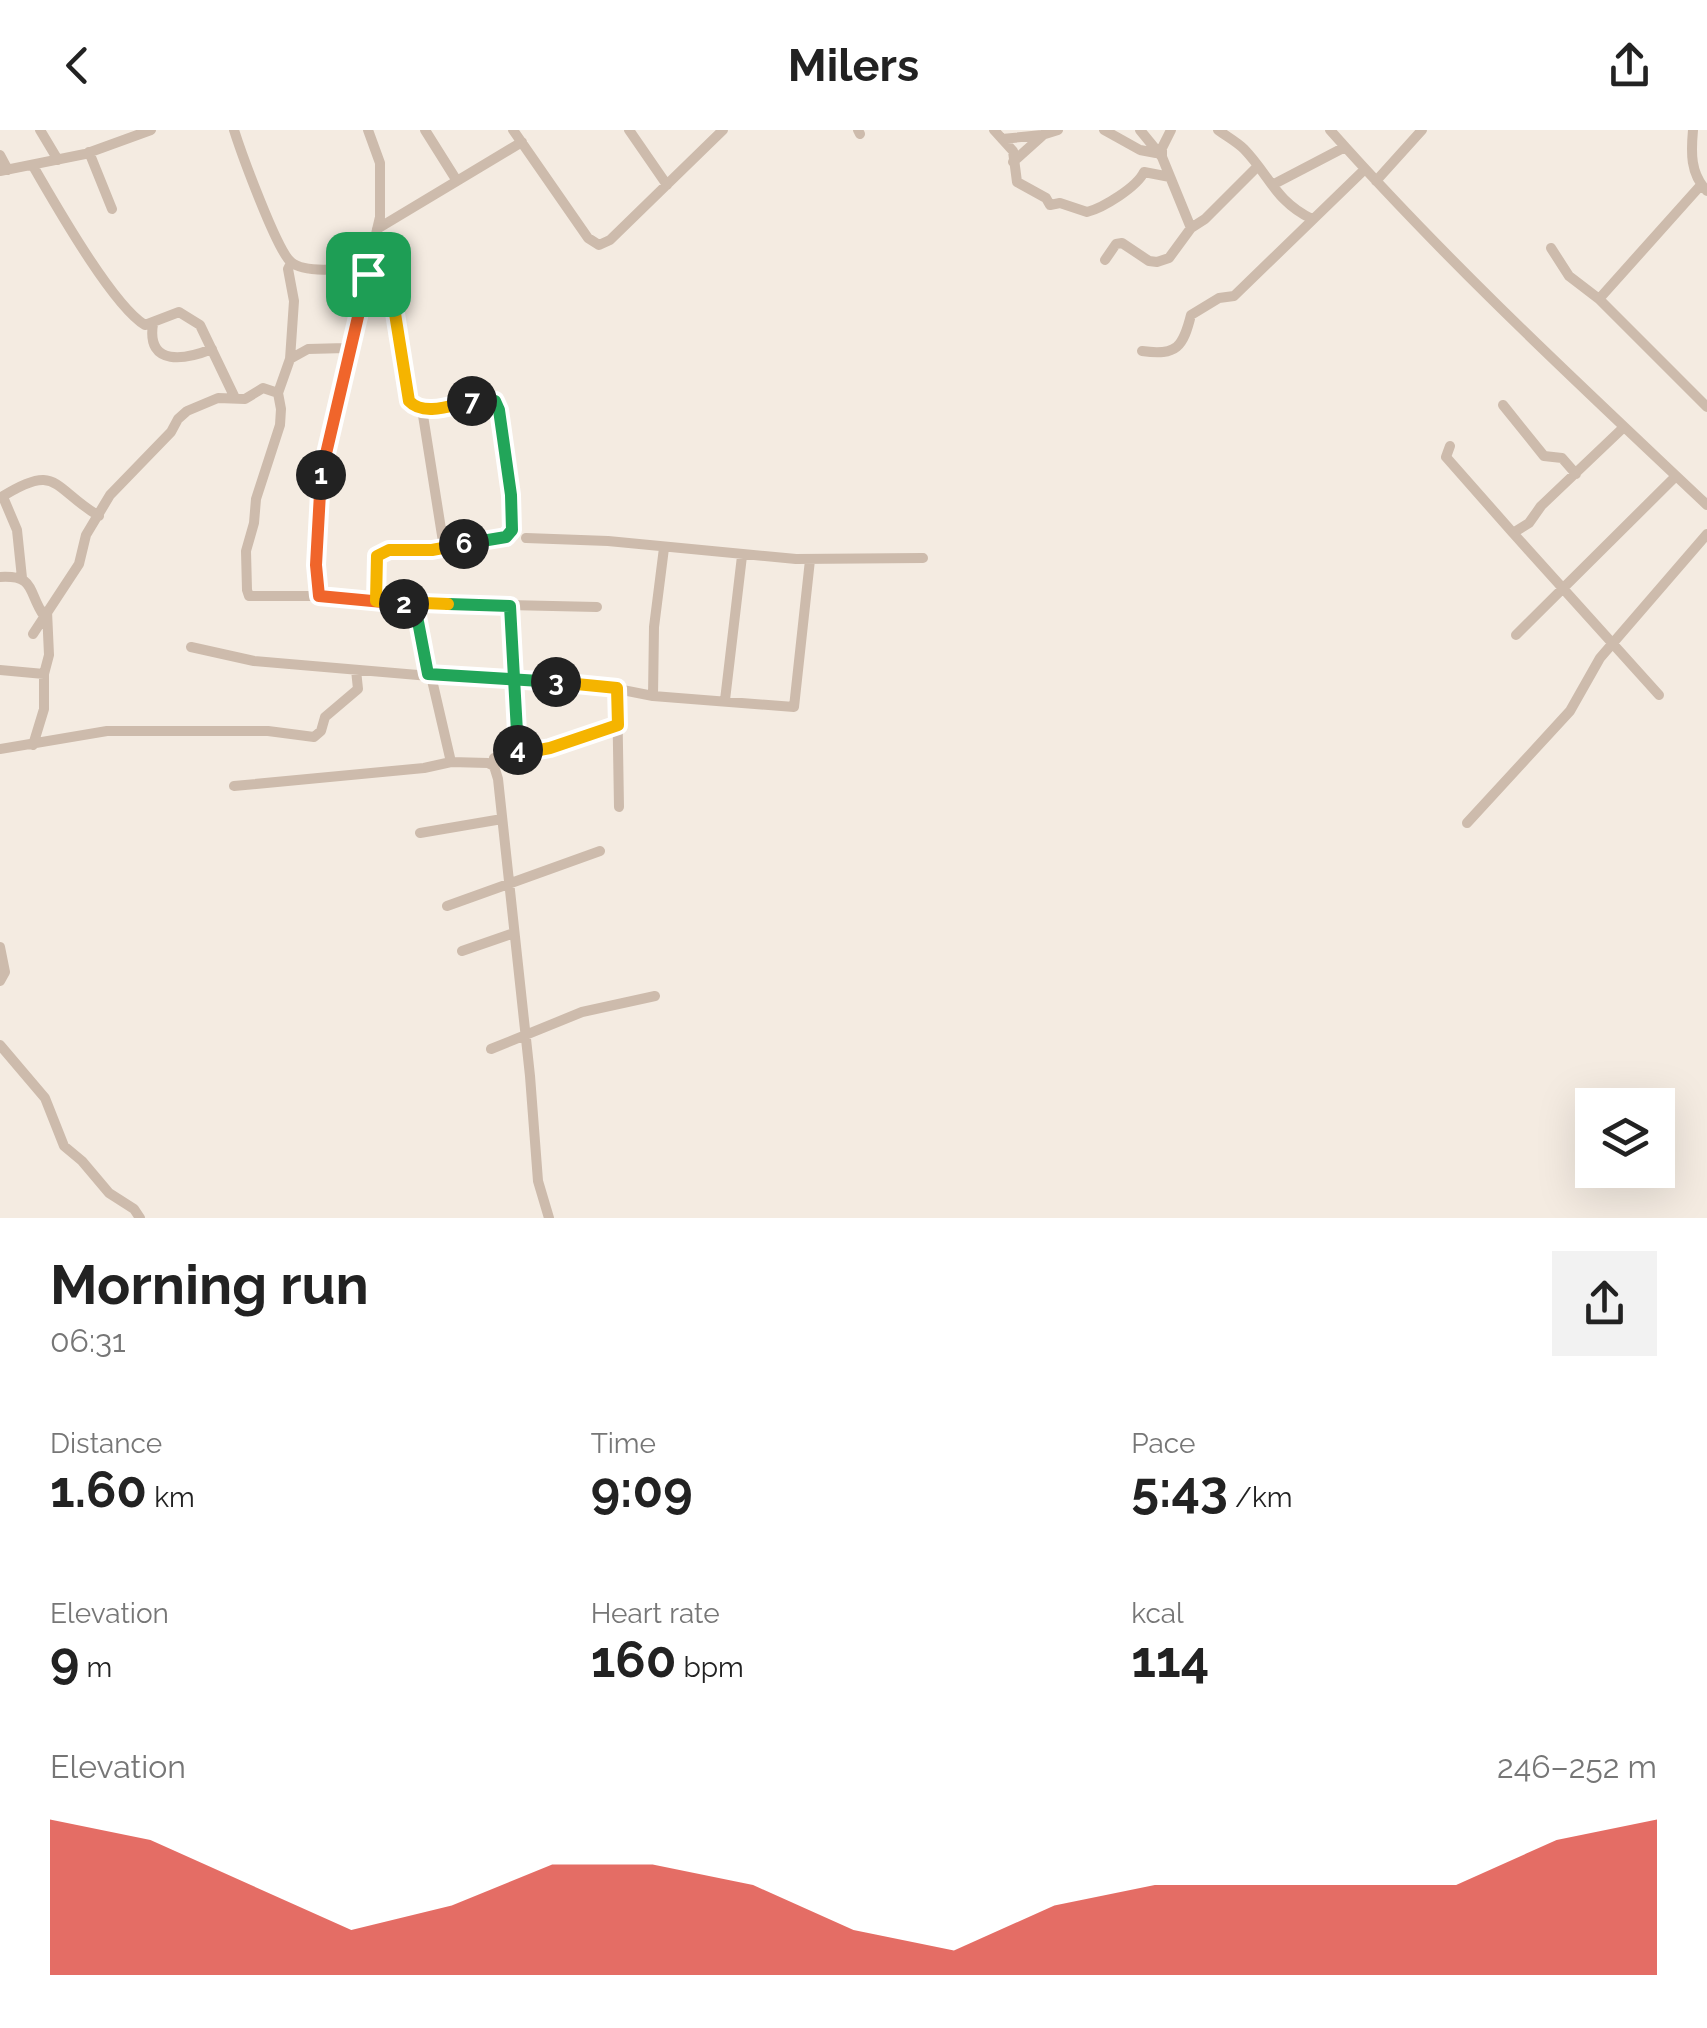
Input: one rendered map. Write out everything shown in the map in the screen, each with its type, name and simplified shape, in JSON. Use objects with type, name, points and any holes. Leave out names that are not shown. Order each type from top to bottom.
[{"type":"street","points":[[40,130],[58,160]]},
{"type":"street","points":[[234,130],[269,220],[291,263],[301,267],[368,270],[393,301],[409,401],[415,408],[486,399],[495,401],[499,410],[512,530],[506,537],[444,548],[389,550],[377,556],[376,601]]},
{"type":"street","points":[[319,596],[316,565],[324,451],[378,229],[380,162],[368,130]]},
{"type":"street","points":[[426,130],[457,181]]},
{"type":"street","points":[[514,130],[588,238],[598,245],[610,240],[723,130]]},
{"type":"street","points":[[628,130],[667,184]]},
{"type":"street","points":[[998,134],[1058,130]]},
{"type":"street","points":[[1104,130],[1124,143],[1159,155]]},
{"type":"street","points":[[1140,130],[1159,155],[1191,228]]},
{"type":"street","points":[[1159,155],[1171,130]]},
{"type":"street","points":[[1218,130],[1243,148],[1293,210],[1312,218]]},
{"type":"street","points":[[1330,130],[1376,181],[1707,506]]},
{"type":"street","points":[[1376,181],[1422,130]]},
{"type":"street","points":[[1599,299],[1704,188],[1691,158],[1692,130]]},
{"type":"street","points":[[0,154],[4,171],[90,152],[146,131]]},
{"type":"street","points":[[1013,162],[1045,133]]},
{"type":"street","points":[[998,134],[1013,152],[1017,182],[1046,198],[1050,205],[1060,203],[1087,212],[1110,202],[1140,180],[1144,172],[1170,177]]},
{"type":"street","points":[[378,229],[522,142]]},
{"type":"street","points":[[1272,186],[1345,147]]},
{"type":"street","points":[[90,152],[112,209]]},
{"type":"street","points":[[33,166],[108,284],[138,321],[153,324],[180,312],[200,325],[236,398]]},
{"type":"street","points":[[1105,260],[1116,244],[1122,243],[1149,260],[1169,258],[1191,228],[1257,167]]},
{"type":"street","points":[[1142,352],[1164,354],[1174,348],[1188,336],[1191,315],[1219,298],[1234,296],[1365,169]]},
{"type":"street","points":[[1551,248],[1569,276],[1599,299],[1707,406]]},
{"type":"street","points":[[291,263],[288,269],[294,301],[290,359],[278,393],[280,426],[256,499],[246,551],[250,596],[597,606]]},
{"type":"street","points":[[153,324],[154,343],[170,358],[184,360],[212,349]]},
{"type":"street","points":[[290,359],[308,349],[346,348],[352,341]]},
{"type":"street","points":[[33,634],[79,564],[86,534],[110,494],[187,411],[218,398],[246,399],[264,388],[278,393]]},
{"type":"street","points":[[1503,405],[1544,456],[1562,458],[1576,474]]},
{"type":"street","points":[[422,409],[444,548]]},
{"type":"street","points":[[1513,533],[1529,523],[1541,506],[1624,427]]},
{"type":"street","points":[[1450,446],[1446,458],[1659,695]]},
{"type":"street","points":[[1516,636],[1676,476]]},
{"type":"street","points":[[34,745],[44,709],[44,674],[51,633],[46,613],[22,578],[18,530],[1,497],[38,479],[52,480],[98,516]]},
{"type":"street","points":[[1467,823],[1570,710],[1593,666],[1707,534]]},
{"type":"street","points":[[526,538],[577,538],[810,560],[923,558]]},
{"type":"street","points":[[653,696],[654,628],[664,548]]},
{"type":"street","points":[[724,700],[742,556]]},
{"type":"street","points":[[190,647],[233,658],[514,682],[587,683],[653,696],[794,707],[810,560]]},
{"type":"street","points":[[0,577],[22,578]]},
{"type":"street","points":[[400,603],[416,611],[451,762]]},
{"type":"street","points":[[510,606],[518,754]]},
{"type":"street","points":[[0,670],[44,674]]},
{"type":"street","points":[[0,749],[107,731],[268,731],[314,737],[321,731],[325,717],[358,689],[356,670]]},
{"type":"street","points":[[617,688],[619,807]]},
{"type":"street","points":[[494,758],[550,748],[618,725]]},
{"type":"street","points":[[234,786],[451,762],[494,766],[526,1033],[538,1181],[549,1218]]},
{"type":"street","points":[[420,832],[502,818]]},
{"type":"street","points":[[447,906],[600,851]]},
{"type":"street","points":[[462,951],[514,933]]},
{"type":"street","points":[[0,947],[5,972],[0,981]]},
{"type":"street","points":[[491,1049],[582,1012],[655,996]]},
{"type":"street","points":[[0,1045],[46,1098],[64,1146],[109,1194],[134,1209],[140,1218]]},
{"type":"route","points":[[368,274],[324,451],[316,565],[319,596],[411,606],[416,611],[428,674],[510,682],[514,682],[587,683],[617,688],[618,725],[576,736],[550,748],[518,754],[514,682],[510,606],[376,601],[377,556],[389,550],[432,550],[506,537],[512,530],[513,516],[495,401],[415,408],[409,401],[404,380],[393,301],[368,274]]}]
